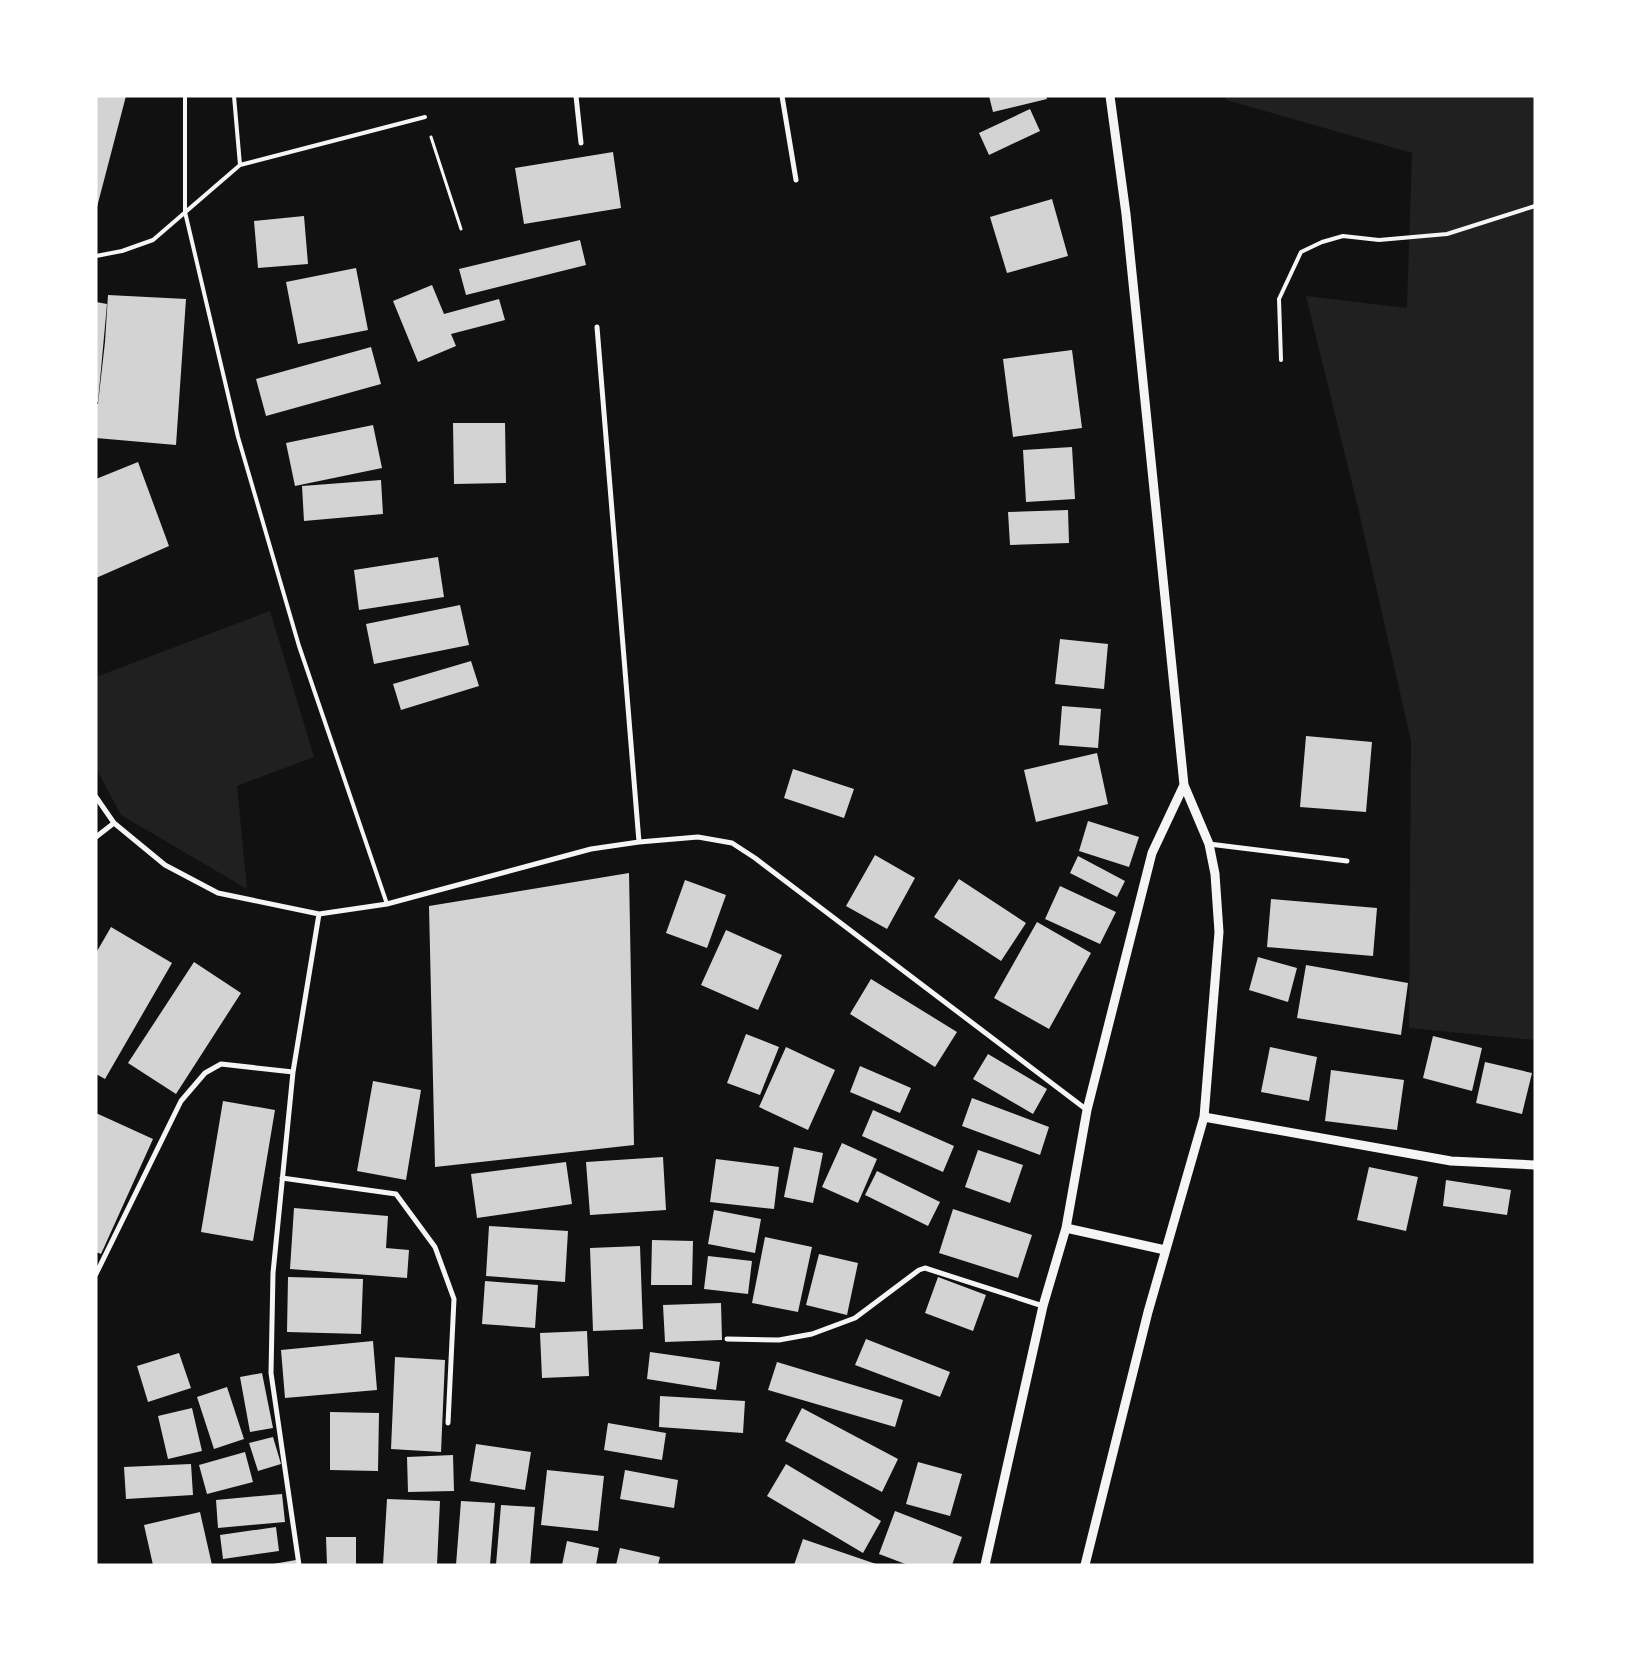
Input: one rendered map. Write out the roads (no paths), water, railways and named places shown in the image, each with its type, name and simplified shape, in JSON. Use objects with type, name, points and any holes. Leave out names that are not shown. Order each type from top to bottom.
[{"type":"street","points":[[576,96],[581,143]]},
{"type":"street","points":[[782,96],[796,180]]},
{"type":"street","points":[[1084,1565],[1165,1250],[1204,1117],[1219,932],[1215,874],[1209,844],[1184,785],[1126,214],[1110,96]]},
{"type":"street","points":[[596,327],[639,842]]},
{"type":"street","points":[[985,1565],[1043,1306],[1066,1228],[1086,1110],[1152,853],[1184,785]]},
{"type":"street","points":[[96,797],[114,823],[164,865],[218,893],[319,914],[387,904],[591,849],[639,842],[698,837],[732,843],[763,864],[1086,1110]]},
{"type":"street","points":[[96,837],[114,823]]},
{"type":"street","points":[[1209,844],[1347,860]]},
{"type":"street","points":[[299,1565],[271,1373],[273,1273],[292,1072],[319,914]]},
{"type":"street","points":[[96,1274],[181,1101],[205,1073],[221,1064],[292,1072]]},
{"type":"street","points":[[1204,1117],[1451,1161],[1535,1165]]},
{"type":"street","points":[[282,1178],[396,1194],[435,1247],[454,1299],[448,1423]]},
{"type":"street","points":[[1066,1228],[1165,1250]]},
{"type":"street","points":[[727,1339],[779,1340],[812,1334],[855,1318],[919,1270],[925,1268],[1043,1306]]},
{"type":"lane","points":[[185,96],[185,212],[241,447],[299,646],[387,904]]},
{"type":"lane","points":[[234,96],[240,165]]},
{"type":"lane","points":[[96,256],[122,251],[153,240],[240,165],[425,117]]},
{"type":"lane","points":[[1281,360],[1279,299],[1301,252],[1322,242],[1342,236],[1379,240],[1447,234],[1535,206]]}]
